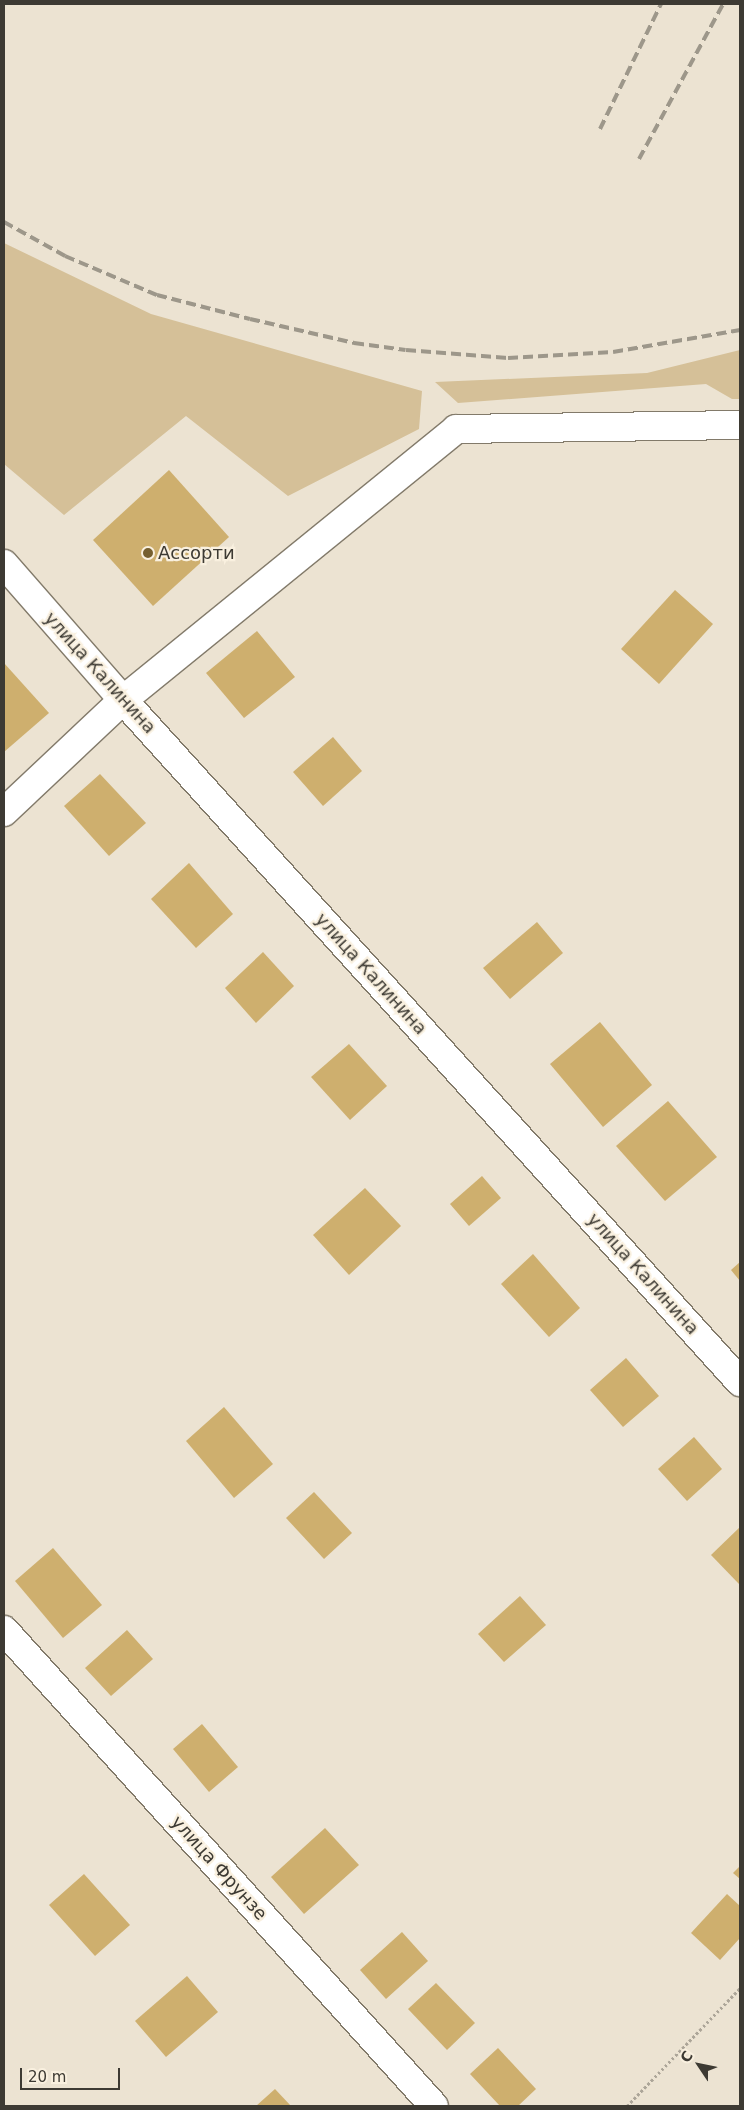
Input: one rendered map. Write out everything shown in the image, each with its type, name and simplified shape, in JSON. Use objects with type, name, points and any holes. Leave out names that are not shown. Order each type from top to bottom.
[{"type":"street","points":[[4,812],[123,700],[456,430],[740,425]]},
{"type":"street","name":"улица Калинина","points":[[4,564],[123,700],[740,1382]]},
{"type":"street","name":"улица Фрунзе","points":[[4,1630],[434,2106]]},
{"type":"path","points":[[628,2106],[740,1988]]},
{"type":"shaded area","points":[[4,243],[151,314],[422,391],[419,429],[288,496],[186,416],[64,515],[4,464]]},
{"type":"shaded area","points":[[740,350],[740,399],[732,399],[706,384],[458,403],[435,382],[647,373]]},
{"type":"building","points":[[169,470],[229,537],[153,606],[93,540]]},
{"type":"building","points":[[675,590],[713,624],[659,684],[621,649]]},
{"type":"building","points":[[257,631],[295,677],[244,718],[206,673]]},
{"type":"building","points":[[4,663],[49,713],[4,752]]},
{"type":"building","points":[[333,737],[362,771],[323,806],[293,772]]},
{"type":"building","points":[[100,774],[146,823],[109,856],[64,806]]},
{"type":"building","points":[[189,863],[233,914],[196,948],[151,899]]},
{"type":"building","points":[[537,922],[563,953],[510,999],[483,968]]},
{"type":"building","points":[[263,952],[294,986],[256,1023],[225,988]]},
{"type":"building","points":[[600,1022],[652,1085],[603,1127],[550,1064]]},
{"type":"building","points":[[349,1044],[387,1086],[350,1120],[311,1077]]},
{"type":"building","points":[[668,1101],[717,1157],[665,1201],[616,1146]]},
{"type":"building","points":[[482,1176],[501,1198],[469,1226],[450,1204]]},
{"type":"building","points":[[365,1188],[401,1226],[349,1275],[313,1235]]},
{"type":"building","points":[[533,1254],[580,1308],[549,1337],[501,1284]]},
{"type":"building","points":[[740,1262],[740,1281],[731,1270]]},
{"type":"building","points":[[626,1358],[659,1396],[623,1427],[590,1390]]},
{"type":"building","points":[[224,1407],[273,1464],[234,1498],[186,1441]]},
{"type":"building","points":[[694,1437],[722,1469],[687,1501],[658,1469]]},
{"type":"building","points":[[314,1492],[352,1533],[324,1559],[286,1518]]},
{"type":"building","points":[[740,1527],[740,1582],[739,1584],[711,1555]]},
{"type":"building","points":[[53,1548],[102,1605],[63,1638],[15,1581]]},
{"type":"building","points":[[520,1596],[546,1625],[504,1662],[478,1634]]},
{"type":"building","points":[[127,1630],[153,1659],[111,1696],[85,1668]]},
{"type":"building","points":[[202,1724],[238,1767],[209,1792],[173,1749]]},
{"type":"building","points":[[325,1828],[359,1865],[304,1914],[271,1877]]},
{"type":"building","points":[[740,1866],[740,1879],[733,1873]]},
{"type":"building","points":[[84,1874],[130,1925],[95,1956],[49,1905]]},
{"type":"building","points":[[727,1894],[740,1906],[740,1938],[720,1960],[691,1933]]},
{"type":"building","points":[[402,1932],[428,1961],[386,1999],[360,1970]]},
{"type":"building","points":[[187,1976],[218,2012],[166,2057],[135,2021]]},
{"type":"building","points":[[436,1983],[475,2023],[447,2050],[408,2009]]},
{"type":"building","points":[[498,2048],[536,2089],[518,2106],[500,2106],[470,2074]]},
{"type":"building","points":[[275,2089],[291,2106],[256,2106]]},
{"type":"railway","points":[[600,129],[661,4]]},
{"type":"railway","points":[[639,159],[723,4]]},
{"type":"railway","points":[[4,222],[65,256],[157,295],[354,343],[406,350],[508,358],[613,352],[740,330]]},
{"type":"place","name":"Ассорти","points":[[148,553]]}]
